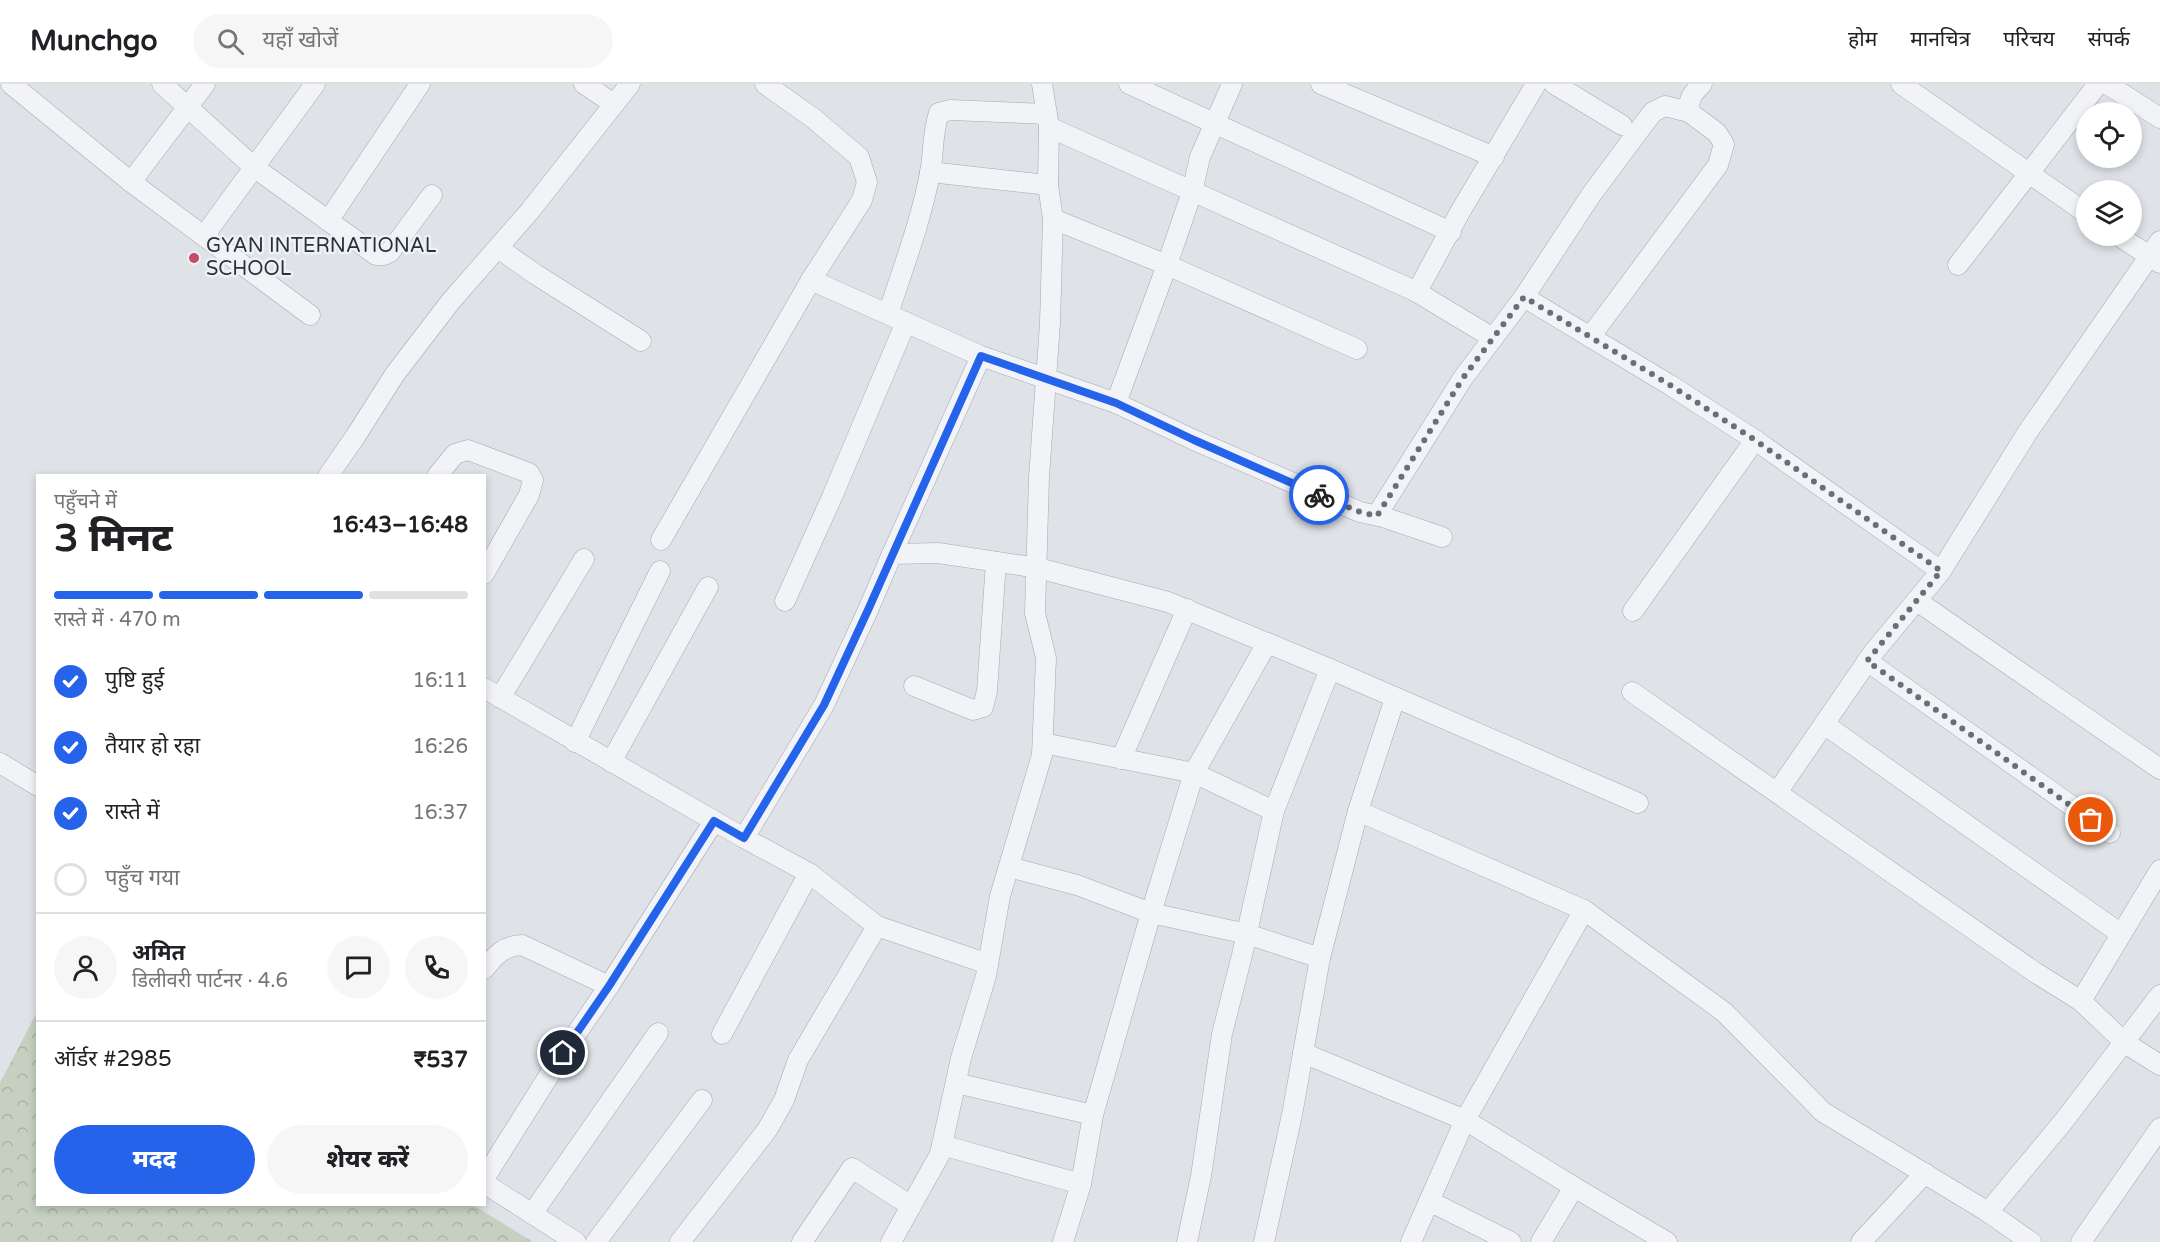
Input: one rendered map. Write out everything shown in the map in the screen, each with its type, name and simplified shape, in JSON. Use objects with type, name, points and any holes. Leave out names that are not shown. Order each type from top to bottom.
[{"type":"street","points":[[12,84],[131,182],[310,315]]},
{"type":"street","points":[[162,84],[255,168],[376,255],[390,252],[432,195]]},
{"type":"street","points":[[131,182],[205,84]]},
{"type":"street","points":[[204,236],[315,84]]},
{"type":"street","points":[[328,221],[420,84]]},
{"type":"street","points":[[584,84],[614,104]]},
{"type":"street","points":[[329,474],[395,374],[451,302],[529,212],[630,84]]},
{"type":"street","points":[[661,540],[811,280],[862,200],[867,182],[859,158],[813,118],[765,84]]},
{"type":"street","points":[[891,1242],[940,1154],[956,1083],[988,964],[1000,896],[1042,755],[1046,658],[1035,613],[1039,477],[1050,323],[1053,219],[1048,184],[1048,121],[1042,84]]},
{"type":"street","points":[[1129,84],[1451,232]]},
{"type":"street","points":[[1116,403],[1192,192],[1200,157],[1232,84]]},
{"type":"street","points":[[1321,84],[1494,157]]},
{"type":"street","points":[[1415,291],[1536,84]]},
{"type":"street","points":[[1554,84],[1622,125]]},
{"type":"street","points":[[1689,112],[1688,102],[1702,84]]},
{"type":"street","points":[[1901,84],[2076,206]]},
{"type":"street","points":[[1958,265],[2098,84]]},
{"type":"street","points":[[2108,84],[2160,118]]},
{"type":"street","points":[[1377,516],[1463,378],[1524,297],[1591,195],[1653,112],[1665,105],[1689,112],[1718,133],[1724,144],[1718,165],[1590,337]]},
{"type":"street","points":[[888,314],[915,234],[930,172],[935,125],[939,113],[950,110],[1048,121],[1192,192],[1415,291],[1493,338]]},
{"type":"street","points":[[930,172],[1048,184]]},
{"type":"street","points":[[1053,219],[1167,265],[1357,349]]},
{"type":"street","points":[[1778,791],[1867,661],[1941,571],[2027,433],[2156,254],[2140,246]]},
{"type":"street","points":[[498,248],[641,341]]},
{"type":"street","points":[[811,280],[981,356],[1116,403],[1194,440],[1350,508],[1442,537]]},
{"type":"street","points":[[1524,297],[1670,385],[1755,440],[1941,571]]},
{"type":"street","points":[[785,601],[906,322]]},
{"type":"street","points":[[744,838],[824,705],[981,356]]},
{"type":"street","points":[[1632,611],[1755,440]]},
{"type":"street","points":[[439,474],[456,454],[468,450],[529,473],[533,480],[529,495],[486,570]]},
{"type":"street","points":[[892,554],[938,553],[1038,568],[1168,602],[1330,669],[1638,803]]},
{"type":"street","points":[[584,559],[492,693],[809,873],[877,926],[988,964]]},
{"type":"street","points":[[914,686],[973,710],[983,707],[987,691],[996,562]]},
{"type":"street","points":[[575,742],[660,571]]},
{"type":"street","points":[[611,762],[708,587]]},
{"type":"street","points":[[1917,601],[2160,769]]},
{"type":"street","points":[[1121,759],[1186,609]]},
{"type":"street","points":[[1063,1242],[1081,1184],[1093,1115],[1151,912],[1194,773],[1267,643]]},
{"type":"street","points":[[1867,661],[2110,833]]},
{"type":"street","points":[[1187,1242],[1201,1176],[1222,1034],[1274,811],[1330,669]]},
{"type":"street","points":[[1632,692],[1778,791],[2026,966],[2081,1001],[2125,1043],[2160,1065]]},
{"type":"street","points":[[1264,1242],[1292,1115],[1320,958],[1358,811],[1395,698]]},
{"type":"street","points":[[1824,724],[2121,934]]},
{"type":"street","points":[[1043,743],[1194,773],[1274,811]]},
{"type":"street","points":[[0,763],[36,785]]},
{"type":"street","points":[[1358,811],[1584,910],[1724,1012],[1823,1112],[1988,1212],[2031,1242]]},
{"type":"street","points":[[486,1176],[714,821]]},
{"type":"street","points":[[1009,867],[1077,885],[1151,912],[1247,934],[1320,958]]},
{"type":"street","points":[[2081,1001],[2160,870]]},
{"type":"street","points":[[722,1034],[809,873]]},
{"type":"street","points":[[1410,1242],[1465,1120],[1584,910]]},
{"type":"street","points":[[680,1242],[767,1130],[784,1100],[798,1060],[877,926]]},
{"type":"street","points":[[486,967],[500,951],[511,946],[522,945],[609,986]]},
{"type":"street","points":[[1988,1212],[2063,1122],[2160,994]]},
{"type":"street","points":[[532,1214],[658,1033]]},
{"type":"street","points":[[1303,1053],[1465,1120],[1667,1242]]},
{"type":"street","points":[[956,1083],[1093,1115]]},
{"type":"street","points":[[596,1242],[702,1100]]},
{"type":"street","points":[[2081,1242],[2160,1128]]},
{"type":"street","points":[[942,1145],[1081,1184]]},
{"type":"street","points":[[802,1242],[852,1168],[912,1206]]},
{"type":"street","points":[[1861,1242],[1924,1173]]},
{"type":"street","points":[[486,1185],[576,1242]]},
{"type":"street","points":[[1541,1242],[1574,1187]]},
{"type":"street","points":[[1429,1201],[1510,1242]]},
{"type":"green space","points":[[36,1014],[36,1206],[475,1206],[533,1242],[0,1242],[0,1083]]},
{"type":"way so far","points":[[1319,495],[1360,512],[1377,516],[1463,378],[1524,297],[1670,385],[1755,440],[1941,571],[1867,661],[2091,820]]},
{"type":"place","name":"GYAN INTERNATIONAL SCHOOL","points":[[194,258]]},
{"type":"route","points":[[563,1053],[609,986],[714,821],[744,838],[824,705],[981,356],[1116,403],[1319,495]]}]
